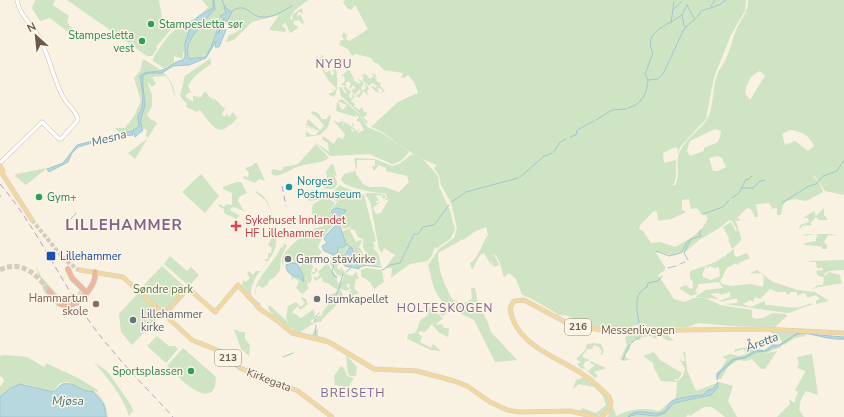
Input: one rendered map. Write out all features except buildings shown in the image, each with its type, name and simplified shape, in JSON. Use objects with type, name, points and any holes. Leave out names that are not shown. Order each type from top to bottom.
[{"type":"highway","points":[[68,269],[70,276],[85,292]]},
{"type":"highway","points":[[49,291],[62,306],[70,306],[80,300],[93,284],[94,273]]},
{"type":"main road","points":[[3,175],[0,164],[42,122],[58,138],[61,139],[75,125],[78,118],[62,96],[46,51],[36,32],[22,15],[17,0]]},
{"type":"main road","points":[[0,170],[10,188],[32,220]]},
{"type":"main road","name":"213","points":[[81,271],[94,273]]},
{"type":"main road","name":"Kirkegata","points":[[94,273],[120,276],[192,340],[222,352],[240,368],[301,393],[332,417]]},
{"type":"main road","points":[[164,314],[188,288],[215,312],[238,285],[260,309],[298,336],[333,344],[374,369],[417,372],[461,383],[473,389],[490,402],[507,410],[519,412],[570,411],[596,417]]},
{"type":"main road","name":"Messenlivegen","points":[[601,417],[610,410],[611,402],[609,397],[583,374],[551,357],[531,343],[520,330],[513,318],[510,308],[514,301],[524,300],[563,322],[600,331],[761,329],[844,333]]},
{"type":"green space","points":[[35,0],[55,0],[53,5],[69,16],[67,22],[72,28],[68,32],[50,18],[40,21],[32,8]]},
{"type":"green space","points":[[67,0],[159,0],[162,18],[171,24],[172,28],[156,47],[157,49],[152,56],[147,56]]},
{"type":"green space","points":[[202,0],[213,0],[213,8],[193,23],[185,46],[185,52],[183,52],[183,59],[174,56],[174,62],[164,68],[153,61],[154,56],[168,36],[184,21],[188,23],[208,7]]},
{"type":"green space","points":[[214,0],[308,0],[294,11],[290,18],[292,21],[293,14],[302,8],[303,13],[298,12],[297,17],[300,14],[304,23],[303,24],[299,20],[294,21],[293,24],[298,28],[290,33],[285,22],[282,26],[286,29],[285,32],[269,30],[279,15],[252,22],[234,40],[226,42],[229,35],[237,32],[240,28],[238,23],[233,21],[221,26],[224,19],[209,51],[198,58],[189,60],[188,53],[191,39],[199,26],[215,9]],"holes":[[[225,6],[232,12],[227,21],[220,17],[226,13]]]},
{"type":"green space","points":[[345,0],[746,0],[745,11],[731,35],[714,77],[706,119],[681,146],[677,154],[678,149],[675,147],[663,153],[664,163],[676,160],[676,177],[674,184],[672,184],[675,186],[678,178],[679,154],[684,145],[709,116],[717,75],[726,59],[736,30],[746,12],[748,0],[844,0],[844,195],[825,191],[814,175],[813,176],[820,184],[823,192],[806,201],[795,199],[786,201],[783,205],[781,215],[777,215],[777,208],[770,209],[772,208],[769,203],[756,204],[758,217],[755,217],[751,209],[747,208],[737,218],[741,220],[737,221],[735,218],[742,241],[740,240],[739,243],[732,249],[728,239],[730,240],[723,227],[731,222],[736,232],[737,230],[732,221],[729,220],[721,227],[699,240],[685,252],[670,255],[660,252],[656,253],[665,267],[665,270],[658,275],[674,299],[685,302],[693,298],[706,298],[720,305],[752,310],[752,317],[755,319],[763,318],[773,313],[786,314],[787,316],[775,327],[731,326],[699,323],[687,327],[648,328],[647,326],[639,325],[623,329],[615,329],[602,328],[581,323],[566,315],[559,315],[534,300],[522,295],[516,279],[509,273],[504,277],[500,263],[495,254],[499,265],[494,267],[490,259],[492,267],[484,253],[480,255],[472,270],[470,263],[476,258],[488,235],[486,227],[476,231],[463,240],[460,239],[460,241],[438,253],[438,259],[442,277],[452,299],[462,304],[472,299],[471,288],[475,288],[478,303],[491,332],[517,360],[495,362],[474,320],[451,309],[443,316],[440,314],[447,306],[436,292],[428,265],[439,249],[454,238],[457,228],[451,203],[441,185],[439,175],[434,168],[437,165],[412,153],[382,132],[371,127],[398,102],[418,93],[414,82],[408,75],[405,78],[401,77],[403,73],[384,70],[371,58],[356,54],[352,56],[348,49],[339,45],[341,40],[344,40],[342,35],[344,32],[346,35],[348,33],[346,38],[350,41],[368,29],[355,5],[351,10],[347,8],[343,2]],"holes":[[[760,71],[765,76],[750,100],[745,93],[746,89],[750,80]],[[715,129],[721,131],[719,139],[716,143],[704,148],[704,151],[690,156],[687,151],[690,141]],[[790,130],[798,131],[807,136],[814,146],[808,151],[795,141],[785,145],[782,134]],[[718,156],[722,158],[726,167],[718,171],[713,171],[709,158]],[[689,199],[691,209],[697,208],[702,215],[704,214],[708,218],[706,223],[699,231],[675,247],[660,242],[651,243],[643,231],[639,229],[640,225],[654,211],[657,212],[658,221],[671,219],[686,212],[682,210],[682,200]]]},
{"type":"green space","points":[[321,54],[325,59],[320,62],[326,73],[330,70],[331,75],[334,75],[333,67],[336,68],[337,87],[334,97],[328,94],[334,92],[332,88],[335,91],[336,88],[328,80],[315,58],[317,56],[319,59],[321,58]]},
{"type":"green space","points":[[211,58],[211,64],[192,79],[188,86],[191,93],[188,93],[185,96],[193,102],[193,96],[201,97],[205,91],[211,99],[212,97],[213,100],[215,99],[224,108],[226,107],[222,114],[225,117],[227,114],[229,117],[233,112],[237,118],[231,125],[230,124],[221,130],[213,126],[200,110],[197,112],[186,107],[187,104],[180,96],[185,76]]},
{"type":"green space","points":[[143,59],[165,74],[172,84],[175,97],[171,84],[166,76],[152,77],[156,84],[152,87],[147,81],[152,95],[152,106],[147,115],[152,121],[154,120],[157,123],[135,159],[128,153],[147,139],[147,130],[140,126],[130,133],[120,133],[115,128],[125,128],[134,116],[141,101],[134,78],[140,71]]},
{"type":"green space","points":[[344,68],[350,71],[354,79],[353,80],[360,84],[361,83],[357,78],[363,82],[361,88],[362,91],[366,88],[364,83],[369,88],[367,92],[368,96],[364,91],[359,98],[356,96],[361,92],[359,89],[355,95],[351,90],[356,88],[353,85],[350,89],[349,87],[351,84],[349,81],[345,83],[347,86],[341,85],[345,81],[344,76],[341,76],[347,71]]},
{"type":"green space","points":[[371,73],[376,75],[375,79],[378,77],[376,80],[379,83],[381,82],[380,86],[385,91],[380,94],[383,91],[380,88],[377,89],[379,91],[378,93],[371,87],[373,86],[375,88],[377,86],[372,83],[369,86],[362,80],[364,78],[361,75],[366,74],[370,79],[374,76]]},
{"type":"green space","points":[[339,87],[341,87],[345,93],[347,92],[342,87],[346,87],[351,92],[349,94],[350,99],[353,96],[352,93],[355,96],[351,101],[355,104],[354,106],[359,110],[362,107],[364,112],[367,112],[366,116],[363,117],[368,122],[366,124],[359,113],[341,96]]},
{"type":"green space","points":[[342,99],[360,115],[367,127],[382,133],[409,152],[404,158],[392,164],[369,154],[331,156],[314,141],[329,152],[328,143],[322,139],[323,136],[334,144],[338,137],[343,139],[345,134],[333,120],[339,123],[342,120],[344,126],[343,121],[347,124],[352,120],[348,124],[352,127],[353,121],[354,125],[351,129],[353,132],[355,131],[352,129],[354,127],[356,131],[360,128],[357,133],[364,130],[360,122],[356,121],[359,117],[355,114],[356,117],[336,111],[337,102],[343,110],[347,105],[337,101]]},
{"type":"green space","points":[[312,111],[318,113],[322,119],[327,119],[329,115],[331,116],[328,127],[320,135],[306,137],[306,131],[311,135],[316,135],[319,131],[306,125],[308,119],[320,130],[324,126],[318,118],[311,113]]},
{"type":"green space","points":[[316,144],[329,158],[297,167],[276,176],[273,175],[271,171],[273,169],[281,171],[284,167],[298,164]]},
{"type":"green space","points":[[412,154],[422,158],[438,176],[439,187],[450,210],[455,230],[450,239],[437,248],[435,247],[431,257],[427,261],[410,264],[391,278],[392,268],[385,268],[395,255],[384,248],[382,253],[379,249],[370,201],[365,194],[376,193],[386,196],[384,199],[382,196],[385,196],[376,195],[379,201],[376,201],[376,203],[380,202],[373,208],[376,214],[381,213],[389,199],[383,201],[387,198],[386,194],[353,188],[341,179],[344,174],[356,171],[356,174],[363,184],[369,187],[384,187],[399,192],[409,182],[407,176],[386,171],[386,168],[379,165],[374,171],[372,166],[375,166],[375,160],[357,160],[357,168],[354,170],[356,168],[354,158],[375,159],[392,166],[399,164]]},
{"type":"green space","points":[[257,163],[265,181],[259,179],[255,183],[243,178],[244,176],[248,177],[249,173],[245,168],[252,166]]},
{"type":"green space","points":[[331,164],[333,164],[337,177],[333,174],[337,181],[337,185],[333,189],[325,189],[322,182],[327,178],[326,172]]},
{"type":"green space","points":[[47,168],[26,185],[15,176],[16,174]]},
{"type":"green space","points":[[201,174],[219,196],[205,213],[182,192]]},
{"type":"green space","points":[[241,182],[247,193],[239,197],[238,201],[244,211],[234,207],[231,208],[231,211],[240,216],[236,219],[224,213],[224,209],[218,206],[220,204],[224,207],[227,204],[232,205],[232,193],[223,189],[223,187]]},
{"type":"green space","points":[[340,185],[364,195],[376,241],[373,243],[375,246],[373,248],[378,253],[381,265],[374,266],[373,261],[368,263],[366,258],[368,257],[363,247],[363,239],[358,237],[354,229],[352,230],[350,227],[344,229],[342,227],[341,218],[346,212],[340,208],[331,210],[338,201],[343,199],[336,201],[331,198],[332,193]]},
{"type":"green space","points":[[309,190],[307,193],[308,197],[312,196],[311,190],[319,191],[317,194],[318,196],[321,191],[332,192],[330,198],[309,201],[304,193],[305,191]]},
{"type":"green space","points":[[256,191],[265,199],[270,208],[265,200],[256,193]]},
{"type":"green space","points":[[322,199],[330,199],[335,203],[330,211],[334,225],[320,241],[318,248],[322,252],[312,263],[312,279],[309,284],[305,275],[307,286],[309,288],[302,294],[296,288],[299,281],[294,278],[292,280],[291,275],[299,276],[301,282],[304,281],[299,268],[293,263],[286,265],[295,261],[292,260],[290,256],[286,259],[286,261],[289,262],[286,263],[283,261],[283,265],[282,260],[288,250],[299,239],[311,230],[325,225],[323,221],[316,220],[312,213],[312,207],[313,204]],"holes":[[[295,261],[301,263],[301,267]]]},
{"type":"green space","points":[[270,208],[276,244],[273,254],[252,284],[252,297],[261,304],[259,306],[242,285],[243,280],[246,282],[250,278],[247,274],[249,271],[253,275],[256,271],[260,271],[267,262],[264,259],[268,259],[268,253],[271,253],[272,248],[268,245],[274,234]]},
{"type":"green space","points":[[824,208],[824,215],[828,220],[819,220],[816,217],[811,222],[811,226],[802,226],[799,230],[800,225],[809,222],[808,218],[803,218],[814,211],[816,216]]},
{"type":"green space","points":[[350,228],[356,242],[360,240],[362,241],[359,247],[364,255],[361,259],[365,259],[366,266],[360,268],[358,265],[354,264],[353,250],[346,247],[347,250],[343,256],[340,257],[337,253],[338,247],[344,247],[346,245],[342,232]]},
{"type":"green space","points":[[816,234],[831,234],[838,236],[828,235],[824,242],[827,245],[827,249],[822,249],[822,246],[804,245],[805,243],[816,241],[816,237],[818,238]]},
{"type":"green space","points":[[283,243],[287,245],[281,258],[280,270],[274,278],[270,279],[267,285],[262,288],[259,285],[256,288],[257,283],[276,257],[282,244],[282,248],[284,246]]},
{"type":"green space","points":[[734,249],[734,255],[737,257],[747,253],[750,258],[739,263],[738,266],[736,263],[727,268],[720,280],[722,284],[731,286],[751,284],[763,287],[764,277],[761,273],[773,282],[798,290],[815,292],[829,301],[816,304],[816,301],[820,299],[816,295],[807,298],[806,294],[803,293],[797,296],[797,292],[791,292],[788,295],[786,292],[777,292],[770,289],[760,299],[755,297],[753,302],[750,300],[743,304],[750,307],[765,301],[765,305],[793,308],[813,304],[788,313],[725,304],[738,303],[737,299],[719,301],[730,297],[730,292],[720,295],[719,293],[710,294],[719,299],[695,297],[706,290],[723,288],[719,282],[699,284],[695,292],[698,293],[691,296],[679,288],[686,285],[690,289],[693,288],[693,282],[690,278],[690,271],[706,266],[702,275],[703,277],[711,280],[720,276],[719,267],[714,268],[710,266],[707,268],[706,265],[716,262],[724,256],[726,257],[726,255]]},
{"type":"green space","points":[[170,256],[187,271],[191,267],[199,275],[190,285],[188,285],[164,264]]},
{"type":"green space","points":[[328,260],[338,264],[337,268],[340,270],[341,267],[346,274],[352,276],[356,272],[359,279],[356,279],[354,288],[359,293],[350,297],[349,291],[353,290],[349,289],[348,291],[341,289],[343,297],[321,322],[316,322],[300,332],[312,335],[315,329],[318,330],[318,336],[327,339],[296,333],[290,329],[299,330],[290,328],[280,322],[276,319],[268,307],[269,305],[288,322],[286,318],[288,306],[296,302],[301,307],[305,303],[301,298],[302,297],[307,300],[306,301],[308,304],[300,310],[298,306],[292,312],[301,318],[314,309],[315,317],[310,322],[312,323],[318,316],[323,315],[322,313],[332,299],[330,297],[328,301],[324,296],[336,292],[342,287],[338,290],[323,282],[322,277],[315,281],[313,275],[316,278],[320,275],[318,272],[327,263],[336,276],[338,283],[342,282],[344,276],[337,275]],"holes":[[[350,283],[349,289],[346,285]]]},
{"type":"green space","points":[[844,260],[844,270],[829,271],[824,274],[825,276],[829,272],[840,275],[841,282],[843,283],[818,287],[811,290],[818,285],[823,285],[824,277],[818,276],[816,271],[823,270],[822,268],[817,268],[816,262],[809,262],[810,261]]},
{"type":"green space","points":[[36,266],[42,278],[62,299],[69,300],[75,297],[80,290],[82,294],[71,302],[57,304],[56,311],[56,305],[44,292]]},
{"type":"green space","name":"Søndre park","points":[[162,266],[186,288],[164,312],[139,290]]},
{"type":"green space","points":[[315,267],[318,270],[313,275],[312,272],[315,272]]},
{"type":"green space","points":[[366,268],[382,270],[384,282],[374,289],[370,282],[361,276],[361,270]]},
{"type":"green space","points":[[757,270],[761,273],[750,274]]},
{"type":"green space","points":[[138,293],[161,315],[132,345],[121,332],[119,314]]},
{"type":"green space","points":[[429,307],[443,318],[436,324],[442,324],[444,328],[449,328],[448,337],[438,332],[432,324],[425,332],[420,331],[418,333],[422,337],[420,342],[431,348],[433,344],[441,351],[431,350],[407,339],[408,334],[414,333],[418,328],[420,321],[428,315]]},
{"type":"green space","points":[[234,329],[245,332],[245,339],[250,345],[249,356],[241,349]]},
{"type":"green space","points":[[770,332],[803,332],[806,336],[795,338],[784,345],[779,337]]},
{"type":"green space","points":[[665,333],[674,341],[666,340],[661,336],[657,336],[656,339],[651,336],[642,337],[639,340],[634,339],[633,343],[630,343],[630,349],[625,355],[627,359],[632,359],[624,361],[620,359],[627,345],[625,338],[629,334]]},
{"type":"green space","points":[[157,336],[169,346],[175,346],[178,349],[166,363],[147,346]]},
{"type":"green space","points":[[587,344],[601,344],[604,351],[602,355],[600,354],[602,352],[599,347],[594,345],[592,349],[587,349],[582,357],[590,360],[585,362],[583,366],[588,371],[595,365],[590,363],[591,361],[606,368],[594,372],[598,376],[595,378],[577,364],[581,362],[576,359],[585,350]]},
{"type":"green space","points":[[781,345],[781,347],[763,354],[777,351],[765,369],[761,369],[752,359],[746,361],[738,360],[728,367],[721,379],[717,379],[716,373],[721,369],[727,359],[722,357],[730,354],[739,356],[746,354],[744,349],[734,352],[735,349],[749,347],[764,350],[771,346],[779,347]]},
{"type":"green space","name":"Sportsplassen","points":[[183,348],[216,377],[214,388],[209,393],[203,393],[195,390],[167,366]]},
{"type":"green space","points":[[654,352],[660,360],[682,373],[678,380],[673,378],[678,381],[683,376],[685,369],[679,358],[682,361],[685,361],[683,352],[685,352],[687,370],[696,391],[717,383],[716,387],[708,390],[703,395],[687,396],[672,401],[665,411],[661,413],[635,412],[628,417],[607,417],[614,408],[616,416],[638,409],[659,411],[676,397],[677,382],[661,381],[653,363],[643,356]]},
{"type":"green space","points":[[812,354],[818,395],[806,391],[801,399],[799,410],[804,417],[777,417],[790,404],[789,399],[794,403],[798,392],[795,390],[805,372],[804,370],[797,368],[799,364],[797,357]]},
{"type":"green space","points":[[346,355],[357,367],[356,376],[350,376],[348,374]]},
{"type":"green space","points":[[0,356],[27,357],[44,367],[48,364],[78,378],[98,390],[97,392],[92,390],[96,392],[99,395],[103,401],[108,417],[106,417],[104,405],[95,392],[88,392],[68,382],[60,383],[53,392],[25,384],[17,385],[0,397],[0,387],[4,382],[3,378],[0,376]]},
{"type":"green space","points":[[94,362],[108,372],[131,405],[133,411],[129,416],[119,394]]},
{"type":"green space","points":[[341,366],[344,368],[347,376],[354,378],[349,386],[345,387],[335,385],[334,376]]},
{"type":"green space","points":[[585,377],[600,389],[610,401],[610,409],[603,414],[592,415],[580,411],[582,408],[596,413],[606,405],[603,396],[594,387],[579,384],[573,389],[576,380]]},
{"type":"green space","points":[[719,382],[733,386],[728,401],[737,417],[725,417],[712,407],[704,407],[690,416],[688,414],[686,417],[631,417],[637,413],[657,416],[665,413],[674,403],[711,395]]},
{"type":"water","points":[[213,0],[215,9],[199,27],[189,42],[189,59],[205,57],[218,28],[224,19],[218,34],[222,27],[226,30],[219,47],[215,47],[216,41],[206,58],[189,65],[173,66],[162,73],[149,73],[143,75],[145,106],[141,119],[141,126],[143,130],[135,137],[133,130],[139,127],[138,116],[142,108],[143,95],[140,76],[147,72],[162,70],[176,62],[183,60],[185,57],[185,43],[191,25],[199,16],[213,8]]},
{"type":"water","points":[[224,6],[232,12],[227,21],[220,16],[226,13]]},
{"type":"water","points":[[132,131],[133,135],[112,137],[78,147],[72,153],[68,162],[49,172],[47,169],[63,163],[77,145]]},
{"type":"water","points":[[336,208],[346,210],[339,223],[346,244],[344,247],[338,247],[338,252],[334,255],[324,251],[322,246],[327,243],[324,239],[326,235],[337,224],[331,211]]},
{"type":"water","points":[[349,248],[352,248],[354,254],[353,262],[359,266],[359,269],[345,266],[340,261],[341,256],[345,255]]},
{"type":"water","points":[[292,263],[297,264],[303,275],[303,282],[299,277],[288,272],[286,265]]},
{"type":"water","points":[[810,332],[819,335],[844,337],[844,339],[832,339],[802,333]]},
{"type":"water","points":[[790,338],[783,344],[773,347],[767,351],[756,352],[745,358],[734,360],[719,374],[717,380],[717,374],[733,359],[745,357],[756,350],[765,351],[772,345],[779,345]]},
{"type":"water","points":[[718,382],[718,387],[711,395],[674,403],[665,413],[657,416],[637,414],[628,417],[635,412],[661,413],[665,411],[672,401],[691,396],[703,395],[708,390],[713,389]]},
{"type":"water","name":"Mjøsa","points":[[20,384],[53,392],[63,384],[71,384],[86,391],[93,391],[104,405],[106,417],[0,417],[0,397],[11,388]]},
{"type":"waterway","points":[[222,0],[225,7]]},
{"type":"waterway","points":[[711,6],[715,0]]},
{"type":"waterway","points":[[628,108],[637,104],[643,98],[648,80],[658,79],[663,74],[684,29],[697,17],[701,11],[719,5],[726,0]]},
{"type":"waterway","points":[[671,23],[674,2]]},
{"type":"waterway","points":[[673,10],[681,2]]},
{"type":"waterway","points":[[687,5],[694,18]]},
{"type":"waterway","points":[[686,27],[684,25],[682,15],[687,5]]},
{"type":"waterway","points":[[231,12],[236,9],[244,8],[254,15],[266,17],[278,14],[292,6]]},
{"type":"waterway","points":[[648,80],[645,74],[653,53],[651,39],[658,30],[682,15]]},
{"type":"waterway","points":[[596,120],[612,110],[626,109]]},
{"type":"waterway","points":[[579,129],[594,121]]},
{"type":"waterway","points":[[570,137],[576,135],[577,130]]},
{"type":"waterway","points":[[554,152],[560,142],[566,139]]},
{"type":"waterway","points":[[520,177],[543,157],[552,153]]},
{"type":"waterway","points":[[782,203],[809,186],[816,184],[823,176],[837,171],[844,160]]},
{"type":"waterway","points":[[732,198],[739,193],[746,179],[748,180],[752,176]]},
{"type":"waterway","points":[[452,202],[466,192],[518,178]]},
{"type":"waterway","points":[[742,188],[753,188],[760,181],[765,180]]},
{"type":"waterway","points":[[703,214],[723,207],[729,200]]},
{"type":"waterway","points":[[382,269],[383,270],[390,265],[400,263],[414,234],[418,234],[423,227],[434,225],[449,205]]},
{"type":"waterway","points":[[71,219],[76,213]]},
{"type":"waterway","points":[[688,260],[684,253],[691,239],[701,236],[699,233],[701,230]]},
{"type":"waterway","points":[[656,251],[669,256],[681,253],[687,242],[691,239]]},
{"type":"waterway","points":[[346,244],[352,248]]},
{"type":"waterway","points":[[333,254],[332,264],[334,265],[332,271],[334,276],[337,277]]},
{"type":"waterway","points":[[680,264],[685,262]]},
{"type":"waterway","points":[[360,267],[363,265],[381,267]]},
{"type":"waterway","points":[[668,268],[676,266]]},
{"type":"waterway","points":[[346,272],[351,268]]},
{"type":"waterway","points":[[340,285],[343,274]]},
{"type":"waterway","points":[[640,328],[637,311],[637,300],[639,295],[642,290],[647,287],[648,283],[658,281],[662,276]]},
{"type":"waterway","points":[[336,295],[340,286]]},
{"type":"waterway","points":[[164,292],[174,292],[184,288]]},
{"type":"waterway","points":[[332,298],[335,295]]},
{"type":"waterway","points":[[315,335],[316,325]]},
{"type":"waterway","points":[[623,360],[630,344],[640,337]]},
{"type":"waterway","points":[[283,357],[293,353]]},
{"type":"tunnel","points":[[32,220],[64,259],[80,271]]},
{"type":"tunnel","points":[[0,270],[15,266],[28,270],[40,279],[49,291]]},
{"type":"railway","points":[[0,184],[24,215],[74,299],[95,329],[127,368],[173,417]]},
{"type":"railway","points":[[282,186],[286,206]]},
{"type":"place","name":"Stampesletta sør","points":[[151,24]]},
{"type":"place","name":"Stampesletta vest","points":[[142,41]]},
{"type":"place","name":"Norges Postmuseum","points":[[289,187]]},
{"type":"place","name":"Gym+","points":[[39,197]]},
{"type":"place","name":"Sykehuset Innlandet HF Lillehammer","points":[[236,226]]},
{"type":"place","name":"Lillehammer","points":[[51,256]]},
{"type":"place","name":"Garmo stavkirke","points":[[288,259]]},
{"type":"place","name":"Isumkapellet","points":[[317,299]]},
{"type":"place","name":"Hammartun skole","points":[[96,304]]},
{"type":"place","name":"Lillehammer kirke","points":[[133,320]]},
{"type":"place","name":"Sportsplassen","points":[[191,371]]},
{"type":"district","name":"NYBU","points":[[334,64]]},
{"type":"district","name":"LILLEHAMMER","points":[[124,225]]},
{"type":"district","name":"HOLTESKOGEN","points":[[445,308]]},
{"type":"district","name":"BREISETH","points":[[353,393]]},
{"type":"water label","name":"Mesna","points":[[109,138]]},
{"type":"water label","name":"Åretta","points":[[762,342]]}]
